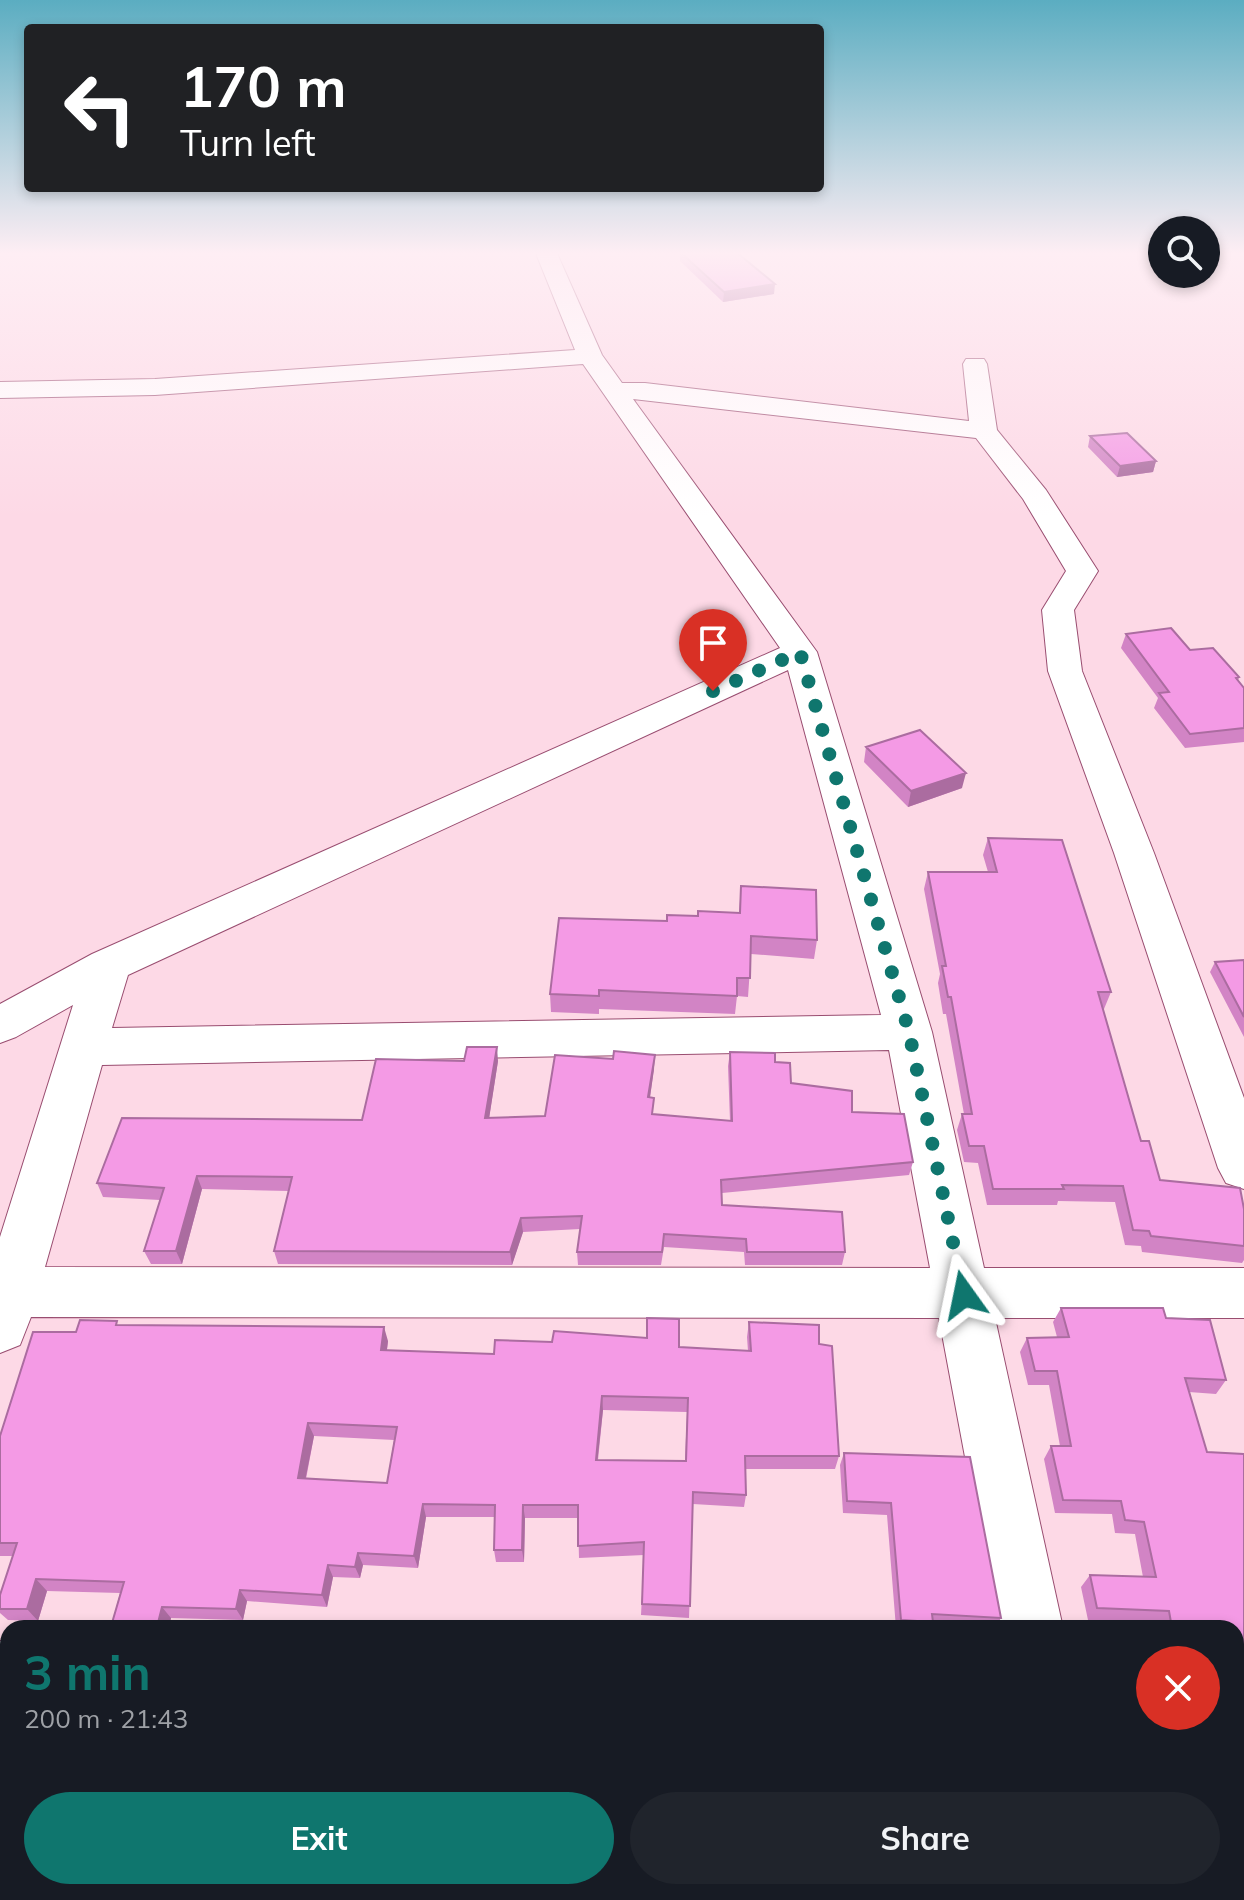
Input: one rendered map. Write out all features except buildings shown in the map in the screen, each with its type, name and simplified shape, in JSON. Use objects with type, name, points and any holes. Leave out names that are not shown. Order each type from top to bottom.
[{"type":"street","points":[[583,340],[590,356],[614,391],[800,652],[909,1032],[1028,1620]]},
{"type":"street","points":[[0,390],[155,387],[590,356]]},
{"type":"street","points":[[975,364],[984,431],[1036,496],[1082,571],[1058,610],[1065,671],[1134,853],[1244,1168]]},
{"type":"street","points":[[614,391],[645,391],[984,431]]},
{"type":"street","points":[[0,1025],[108,965],[800,652]]},
{"type":"street","points":[[108,965],[5,1310],[1244,1293]]},
{"type":"street","points":[[86,1047],[909,1032]]},
{"type":"route","points":[[713,691],[800,652],[909,1032],[964,1295]]}]
